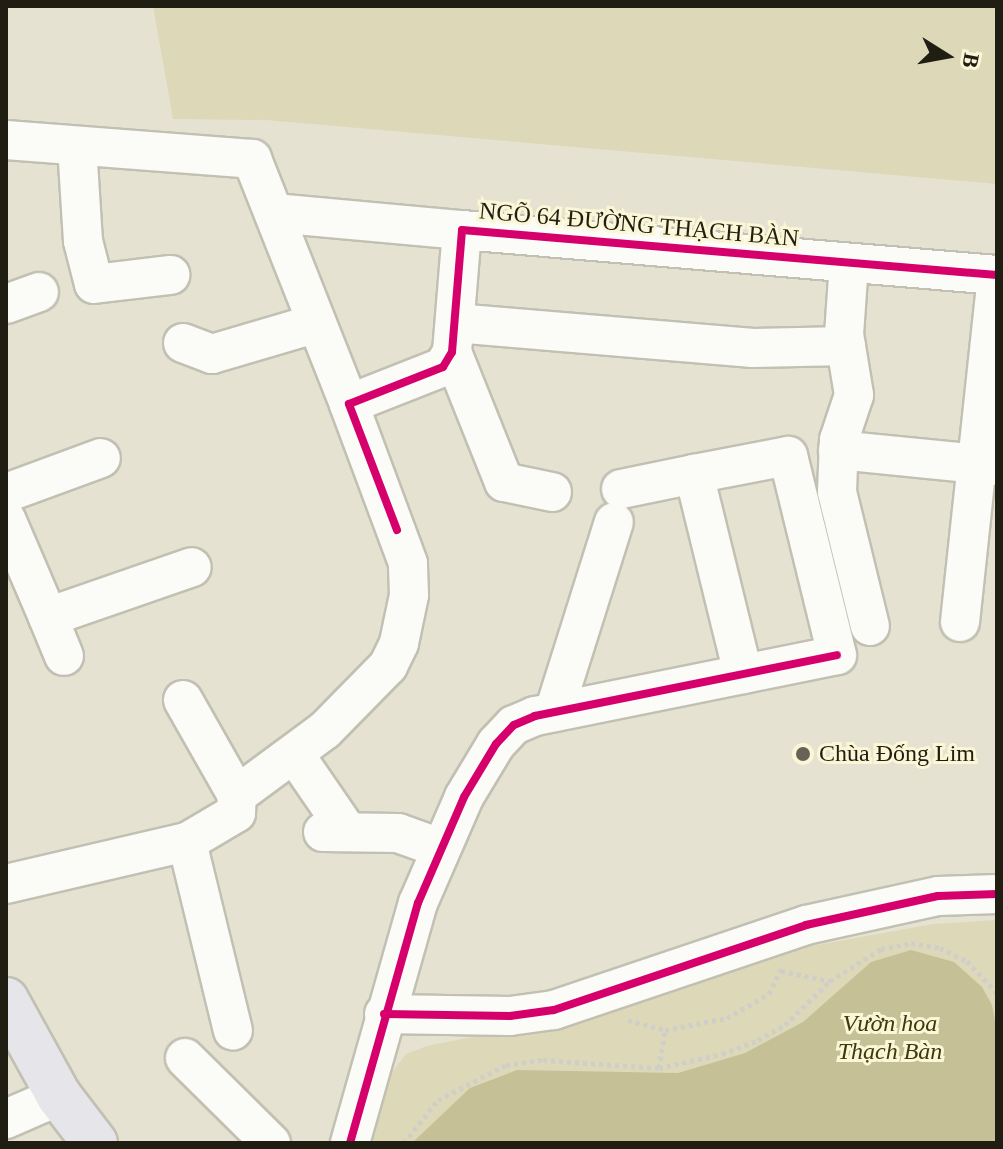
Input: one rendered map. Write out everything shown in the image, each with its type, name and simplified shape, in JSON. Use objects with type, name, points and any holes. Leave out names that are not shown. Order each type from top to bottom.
[{"type":"main road","points":[[6,1000],[59,1096],[95,1143]]},
{"type":"street","points":[[6,140],[252,159],[397,530],[409,582],[394,657],[295,755],[237,795]]},
{"type":"street","points":[[77,146],[83,241],[94,284],[170,275]]},
{"type":"street","points":[[274,213],[462,230]]},
{"type":"street","name":"NGÕ 64 ĐƯỜNG THẠCH BÀN","points":[[454,338],[462,230],[997,275]]},
{"type":"street","points":[[849,263],[846,346],[854,395],[838,450],[841,515],[870,626]]},
{"type":"street","points":[[960,622],[987,465],[997,275]]},
{"type":"street","points":[[183,343],[212,354],[317,323]]},
{"type":"street","points":[[349,404],[432,374],[454,338]]},
{"type":"street","points":[[454,338],[753,348],[846,346]]},
{"type":"street","points":[[454,338],[504,482],[552,492]]},
{"type":"street","points":[[838,450],[987,465]]},
{"type":"street","points":[[350,1143],[384,1014],[440,848],[496,744],[514,725],[554,712],[837,655],[788,456],[694,474],[617,506],[554,712]]},
{"type":"street","points":[[6,493],[101,458]]},
{"type":"street","points":[[694,474],[743,674]]},
{"type":"street","points":[[6,519],[64,656]]},
{"type":"street","points":[[48,617],[192,567]]},
{"type":"street","points":[[6,884],[187,842],[236,813],[237,795],[183,700]]},
{"type":"street","points":[[295,755],[336,832],[407,834],[440,848]]},
{"type":"street","points":[[187,842],[233,1030]]},
{"type":"street","points":[[384,1014],[510,1016],[607,994],[781,933],[923,899],[997,894]]},
{"type":"street","points":[[185,1058],[271,1143]]},
{"type":"street","points":[[6,1119],[59,1096]]},
{"type":"path","points":[[607,994],[626,1018],[665,1030],[727,1018],[755,1005],[769,994],[781,971],[781,933]]},
{"type":"path","points":[[404,1143],[438,1100],[506,1065],[543,1060],[659,1068],[722,1054],[758,1040],[785,1025],[830,981],[881,949],[911,943],[940,948],[967,961],[997,993]]},
{"type":"path","points":[[781,971],[830,981]]},
{"type":"path","points":[[659,1068],[665,1030]]},
{"type":"green space","points":[[153,6],[997,6],[997,184],[266,120],[173,119]]},
{"type":"green space","name":"Vườn hoa Thạch Bàn","points":[[997,920],[997,1143],[368,1143],[380,1088],[406,1054],[427,1046],[595,1012],[778,952],[933,924]]},
{"type":"shaded area","name":"Vườn hoa Thạch Bàn","points":[[911,950],[954,962],[982,987],[992,1005],[997,1031],[997,1143],[412,1143],[470,1088],[517,1070],[678,1073],[745,1053],[803,1022],[871,962]]},
{"type":"cycle path","points":[[397,530],[349,404],[443,367],[452,352],[462,230],[997,275]]},
{"type":"cycle path","points":[[350,1143],[418,903],[464,797],[496,744],[514,725],[535,716],[837,655]]},
{"type":"cycle path","points":[[384,1014],[510,1016],[554,1010],[806,925],[938,896],[997,894]]},
{"type":"place","name":"Chùa Đống Lim","points":[[803,754]]}]
